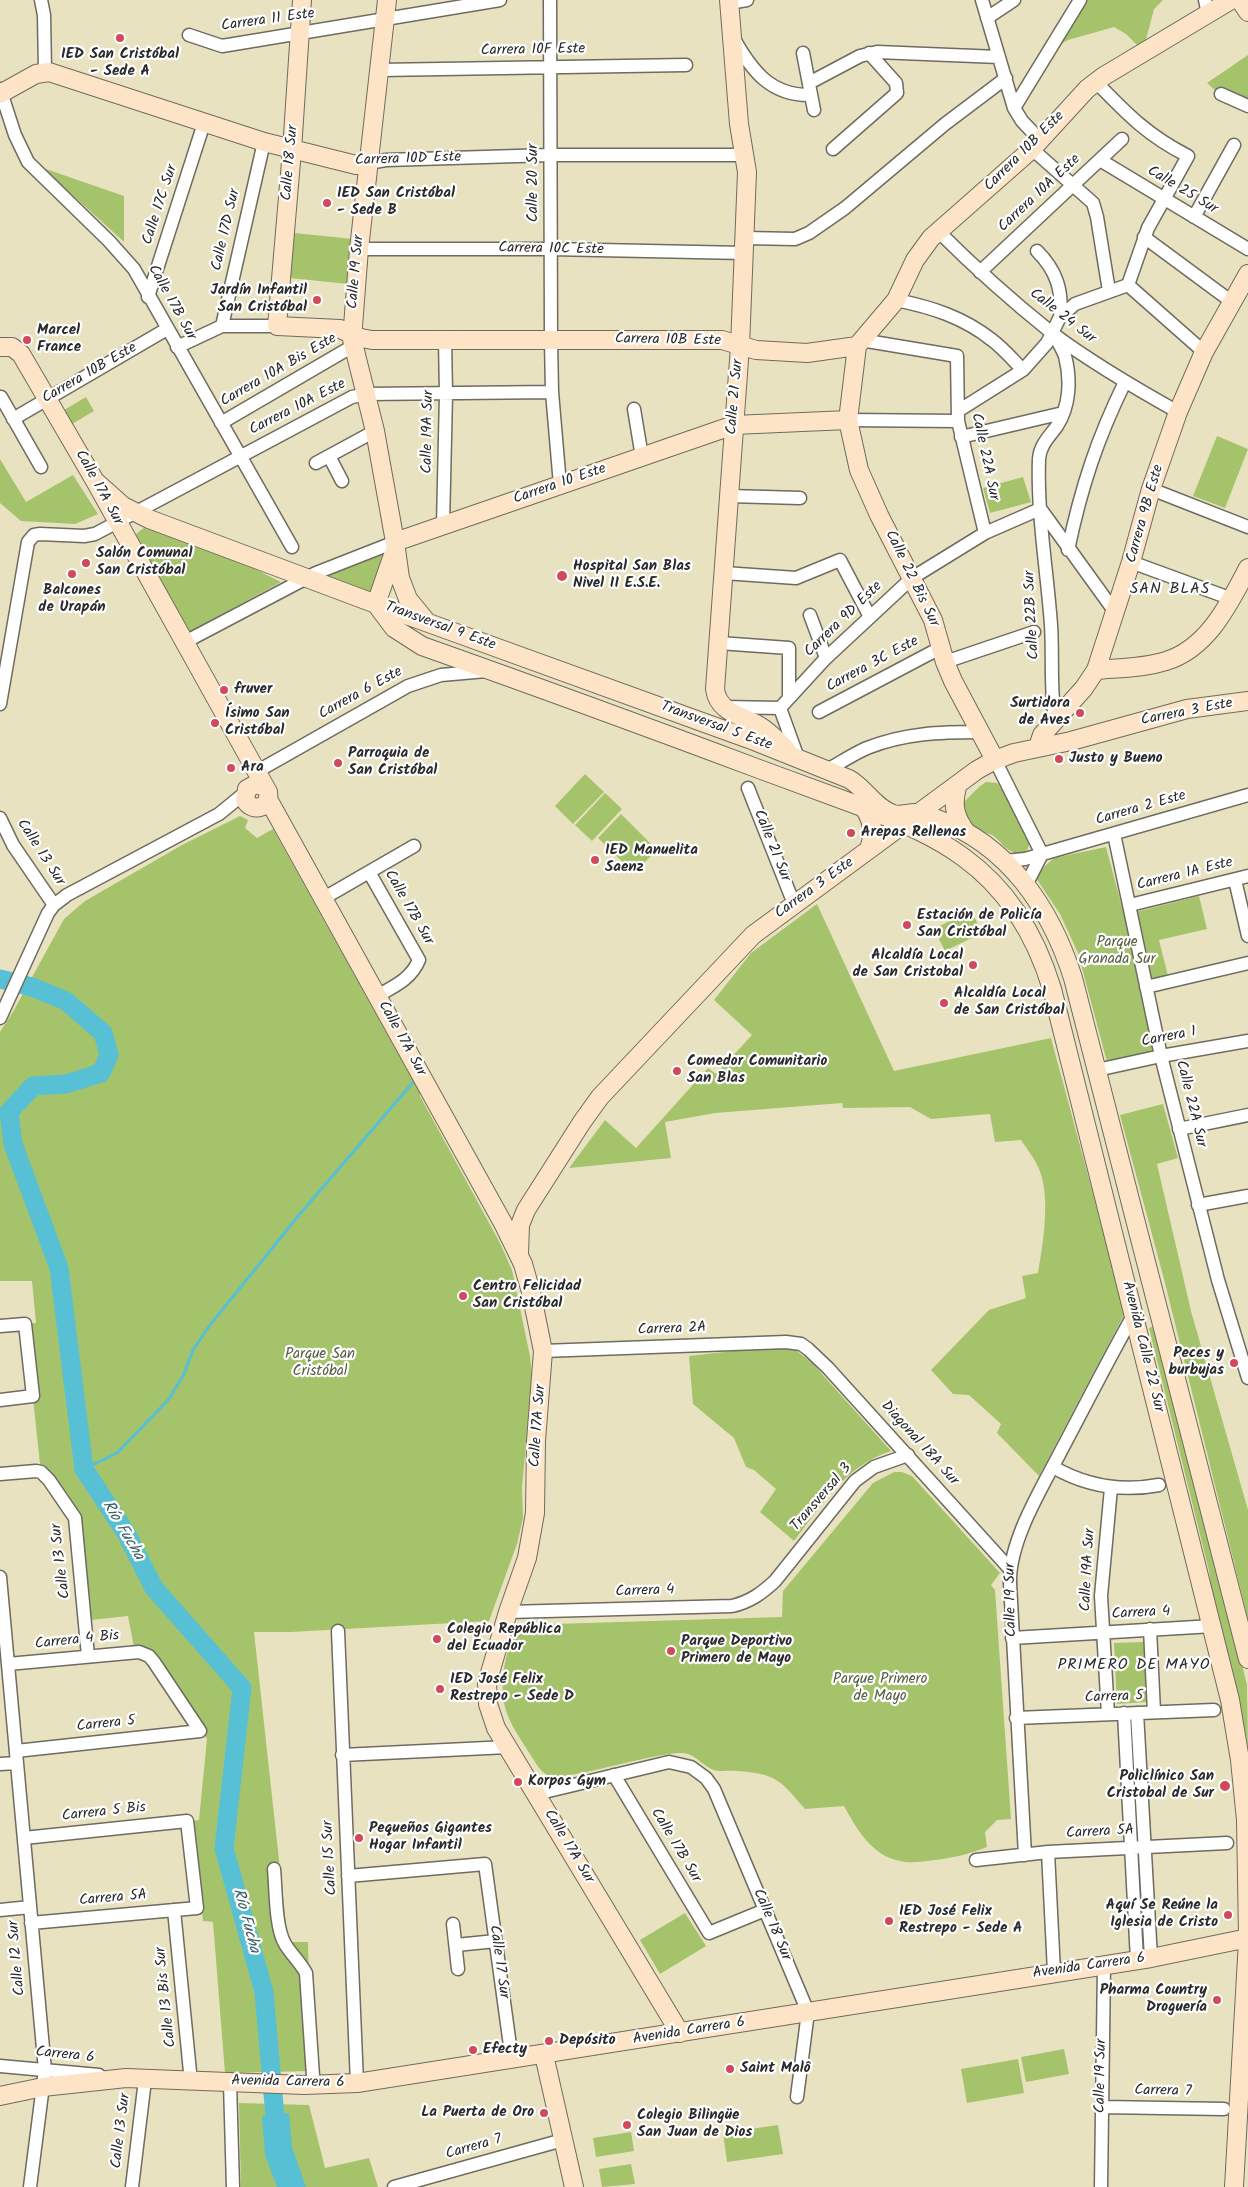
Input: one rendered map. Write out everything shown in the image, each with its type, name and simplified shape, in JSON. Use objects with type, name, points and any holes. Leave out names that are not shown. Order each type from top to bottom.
[{"type":"street","name":"Calle 18 Sur","points":[[277,326],[301,34],[302,0]]},
{"type":"street","name":"Calle 19 Sur","points":[[387,0],[359,249],[353,339],[375,431],[402,588],[408,600],[428,623]]},
{"type":"street","name":"Carrera 11 Este","points":[[189,35],[222,46],[500,0]]},
{"type":"street","name":"Calle 20 Sur","points":[[550,0],[552,392],[560,485]]},
{"type":"street","points":[[729,2],[747,0]]},
{"type":"street","points":[[982,0],[1014,108],[1036,144],[1073,185],[1093,203],[1096,210],[1109,291]]},
{"type":"street","points":[[987,18],[1014,0]]},
{"type":"street","points":[[1014,108],[1080,0]]},
{"type":"street","name":"Carrera 10B Este","points":[[177,347],[222,326],[330,328],[353,339],[372,340],[722,340],[756,350],[807,353],[859,343],[896,300],[915,260],[938,231],[1036,144],[1096,82],[1206,7],[1231,0]]},
{"type":"street","points":[[1240,0],[1248,12]]},
{"type":"street","points":[[1,92],[36,74],[45,72],[44,1]]},
{"type":"street","name":"Calle 21 Sur","points":[[723,707],[715,689],[740,346],[747,172],[746,154],[739,124],[729,2]]},
{"type":"street","points":[[731,34],[756,73],[788,94],[810,89],[855,58],[869,53],[926,52],[999,57]]},
{"type":"street","points":[[803,53],[814,110]]},
{"type":"street","points":[[833,149],[897,93],[896,83],[869,53]]},
{"type":"street","name":"Carrera 10F Este","points":[[380,70],[686,64]]},
{"type":"street","name":"Carrera 10D Este","points":[[45,72],[56,73],[264,142],[356,164],[368,164],[386,160],[550,155],[746,154]]},
{"type":"street","points":[[744,245],[795,239],[809,233],[845,208],[945,124],[1006,78]]},
{"type":"street","points":[[1096,82],[1141,127],[1162,143],[1188,156],[1155,212],[1144,237],[1128,285]]},
{"type":"street","name":"Calle 17B Sur","points":[[1,92],[15,135],[28,162],[124,256],[134,270],[292,547]]},
{"type":"street","points":[[1221,94],[1248,106]]},
{"type":"street","name":"Calle 17C Sur","points":[[148,297],[204,123]]},
{"type":"street","name":"Carrera 10A Este","points":[[980,272],[1122,139]]},
{"type":"street","name":"Calle 17D Sur","points":[[222,326],[264,142]]},
{"type":"street","points":[[1194,217],[1234,145]]},
{"type":"street","name":"Calle 25 Sur","points":[[1100,160],[1248,249]]},
{"type":"street","name":"Calle 24 Sur","points":[[938,231],[980,272],[1053,333],[1125,382],[1178,412]]},
{"type":"street","points":[[1144,237],[1232,302]]},
{"type":"street","name":"Carrera 10C Este","points":[[359,249],[550,249],[744,245]]},
{"type":"street","points":[[958,416],[1024,370],[1053,333],[1060,317],[1061,305],[1058,281],[1046,259],[1037,251]]},
{"type":"street","name":"Carrera 9B Este","points":[[1038,747],[1042,735],[1084,688],[1096,670],[1131,562],[1151,489],[1178,412],[1204,352],[1248,274]]},
{"type":"street","points":[[1060,317],[1075,304],[1128,285]]},
{"type":"street","points":[[1128,285],[1204,352]]},
{"type":"street","points":[[896,300],[931,307],[963,321],[993,340],[1024,370]]},
{"type":"street","name":"Carrera 10B Este","points":[[14,419],[167,329]]},
{"type":"street","name":"Calle 22B Sur","points":[[1053,333],[1064,355],[1069,381],[1068,398],[1063,413],[1058,424],[1040,449],[1040,509],[1051,628],[1055,720]]},
{"type":"street","name":"Carrera 10A Bis Este","points":[[221,423],[353,339]]},
{"type":"street","name":"Calle 19A Sur","points":[[444,525],[445,339]]},
{"type":"street","name":"Calle 22A Sur","points":[[859,343],[957,356],[958,416],[961,437],[985,534]]},
{"type":"street","name":"Calle 22 Bis Sur","points":[[859,343],[848,420],[852,446],[864,483],[933,620],[953,681],[1042,854]]},
{"type":"street","name":"Calle 17A Sur","points":[[0,347],[12,347],[21,354],[95,481],[246,754],[256,793],[282,822],[492,1202],[520,1257],[527,1278],[543,1351],[536,1440],[533,1528],[527,1558],[490,1672],[487,1693],[493,1720],[508,1747],[680,2033]]},
{"type":"street","points":[[1068,550],[1077,506],[1089,463],[1105,422],[1125,382]]},
{"type":"street","name":"Carrera 10A Este","points":[[117,521],[344,400],[367,394],[552,392]]},
{"type":"street","points":[[2,397],[41,467]]},
{"type":"street","points":[[634,410],[642,456]]},
{"type":"street","points":[[961,437],[1063,413]]},
{"type":"street","name":"Carrera 10 Este","points":[[184,642],[307,578],[354,556],[734,425],[958,416]]},
{"type":"street","points":[[316,463],[375,431]]},
{"type":"street","points":[[329,456],[342,481]]},
{"type":"street","name":"Transversal 9 Este","points":[[95,481],[114,499],[134,512],[376,604],[504,650]]},
{"type":"street","points":[[1151,489],[1248,527]]},
{"type":"street","points":[[729,496],[800,498]]},
{"type":"street","points":[[1040,509],[1115,612]]},
{"type":"street","name":"Carrera 9D Este","points":[[780,708],[826,658],[912,578],[985,534],[1040,509]]},
{"type":"street","points":[[0,704],[28,542],[36,534],[84,536],[95,534],[117,521]]},
{"type":"street","name":"Calle 19 Sur","points":[[376,604],[391,565],[395,542]]},
{"type":"street","points":[[724,572],[796,578],[840,560],[870,617]]},
{"type":"street","points":[[1131,562],[1232,599]]},
{"type":"street","points":[[1096,670],[1155,664],[1177,657],[1188,650],[1212,628],[1232,599],[1248,568]]},
{"type":"street","name":"Transversal 9 Este","points":[[376,604],[389,623],[412,641],[492,670]]},
{"type":"street","points":[[810,615],[826,658]]},
{"type":"street","name":"Carrera 3C Este","points":[[819,712],[943,654],[1034,632]]},
{"type":"street","points":[[719,643],[789,648],[789,697]]},
{"type":"street","name":"Transversal 5 Este","points":[[504,650],[827,770],[860,785],[882,808],[893,814],[919,813]]},
{"type":"street","name":"Carrera 6 Este","points":[[54,904],[67,895],[256,793],[408,686],[441,675],[492,670]]},
{"type":"street","name":"Transversal 5 Este","points":[[492,670],[905,824]]},
{"type":"street","name":"Carrera 3 Este","points":[[520,1257],[520,1225],[526,1210],[582,1122],[610,1085],[745,943],[794,904],[957,787],[977,770],[995,760],[1038,747],[1070,741],[1187,710],[1248,701]]},
{"type":"street","points":[[723,707],[780,708],[796,757]]},
{"type":"street","points":[[723,707],[772,735],[796,757]]},
{"type":"street","points":[[827,770],[866,749],[906,736],[942,732],[980,732]]},
{"type":"street","points":[[957,787],[954,800],[956,816],[967,834]]},
{"type":"street","name":"Calle 21 Sur","points":[[748,788],[794,904]]},
{"type":"street","name":"Carrera 2 Este","points":[[1005,861],[1025,859],[1248,795]]},
{"type":"street","points":[[864,808],[871,819],[873,828],[872,842],[869,849]]},
{"type":"street","name":"Avenida Calle 22 Sur","points":[[919,813],[939,820],[967,834],[1005,861],[1026,884],[1049,919],[1067,960],[1248,1659]]},
{"type":"street","name":"Calle 13 Sur","points":[[0,818],[13,845],[54,904]]},
{"type":"street","name":"Avenida Calle 22 Sur","points":[[905,824],[952,849],[986,876],[1009,900],[1038,949],[1052,989],[1213,1626],[1230,1700],[1243,1784],[1246,1820],[1248,1938],[1234,2187]]},
{"type":"street","name":"Calle 22A Sur","points":[[1114,834],[1161,1056],[1218,1280],[1245,1356],[1248,1378]]},
{"type":"street","points":[[324,898],[414,846]]},
{"type":"street","points":[[1026,884],[1042,854]]},
{"type":"street","name":"Calle 17B Sur","points":[[369,872],[419,960],[410,976],[377,996]]},
{"type":"street","name":"Carrera 1A Este","points":[[1130,905],[1248,876]]},
{"type":"street","points":[[1235,880],[1248,936]]},
{"type":"street","points":[[0,1018],[43,923],[54,904]]},
{"type":"street","points":[[1146,987],[1248,963]]},
{"type":"street","name":"Carrera 1","points":[[1097,1070],[1161,1056],[1248,1041]]},
{"type":"street","points":[[1179,1129],[1248,1115]]},
{"type":"street","points":[[1198,1205],[1248,1196]]},
{"type":"street","points":[[492,1202],[507,1211],[526,1210]]},
{"type":"street","name":"Calle 19 Sur","points":[[1024,1855],[1009,1568],[1016,1542],[1053,1467],[1134,1314]]},
{"type":"street","points":[[0,1326],[25,1324],[33,1396],[0,1400]]},
{"type":"street","name":"Carrera 2A","points":[[543,1351],[786,1342],[801,1344]]},
{"type":"street","name":"Diagonal 18A Sur","points":[[801,1344],[828,1368],[1009,1568]]},
{"type":"street","name":"Transversal 3","points":[[775,1581],[855,1481],[874,1467],[908,1455]]},
{"type":"street","points":[[1053,1467],[1081,1481],[1111,1488],[1144,1488],[1159,1485]]},
{"type":"street","name":"Calle 13 Sur","points":[[0,1474],[41,1472],[49,1480],[74,1518],[88,1656]]},
{"type":"street","name":"Calle 19A Sur","points":[[1108,1714],[1101,1596],[1111,1488]]},
{"type":"street","name":"Calle 12 Sur","points":[[0,1577],[2,1619],[24,1838],[44,2078],[30,2187]]},
{"type":"street","name":"Carrera 4","points":[[508,1612],[732,1606],[750,1601],[775,1581]]},
{"type":"street","name":"Carrera 4","points":[[1012,1638],[1213,1626]]},
{"type":"street","points":[[1150,1629],[1154,1712]]},
{"type":"street","name":"Calle 15 Sur","points":[[338,1631],[357,2083]]},
{"type":"street","name":"Carrera 4 Bis","points":[[8,1664],[139,1652],[149,1656],[200,1731]]},
{"type":"street","name":"Carrera 5","points":[[1016,1718],[1214,1710]]},
{"type":"street","points":[[1131,1713],[1145,1847],[1144,1959]]},
{"type":"street","points":[[1131,1713],[1131,1848],[1144,1959]]},
{"type":"street","name":"Carrera 5","points":[[0,1764],[16,1757],[200,1731]]},
{"type":"street","points":[[342,1755],[508,1747]]},
{"type":"street","name":"Calle 18 Sur","points":[[614,1775],[669,1762],[691,1767],[706,1778],[714,1789],[808,2012]]},
{"type":"street","points":[[536,1794],[614,1775]]},
{"type":"street","name":"Calle 17B Sur","points":[[614,1775],[709,1933],[765,1910]]},
{"type":"street","name":"Carrera 5 Bis","points":[[24,1838],[187,1821],[197,1908]]},
{"type":"street","name":"Carrera 5A","points":[[976,1860],[1048,1852],[1227,1843]]},
{"type":"street","points":[[1048,1852],[1054,1972]]},
{"type":"street","name":"Calle 17 Sur","points":[[348,1876],[485,1864],[512,2060]]},
{"type":"street","points":[[274,1869],[280,1925],[285,1944],[300,1961],[306,1973],[312,2085]]},
{"type":"street","points":[[0,1910],[30,1907]]},
{"type":"street","name":"Carrera 5A","points":[[31,1923],[197,1908]]},
{"type":"street","name":"Calle 13 Bis Sur","points":[[174,1910],[192,2082]]},
{"type":"street","points":[[453,1924],[458,1969]]},
{"type":"street","name":"Avenida Carrera 6","points":[[0,2096],[44,2078],[126,2078],[192,2082],[312,2085],[357,2083],[1144,1959],[1248,1938]]},
{"type":"street","points":[[456,1945],[496,1941]]},
{"type":"street","name":"Calle 19 Sur","points":[[1101,2187],[1104,1964]]},
{"type":"street","points":[[796,2097],[808,2012]]},
{"type":"street","points":[[544,2055],[574,2187]]},
{"type":"street","name":"Carrera 6","points":[[0,2066],[44,2078]]},
{"type":"street","name":"Calle 13 Sur","points":[[132,2187],[145,2080]]},
{"type":"street","points":[[230,2083],[233,2187]]},
{"type":"street","name":"Carrera 7","points":[[1102,2107],[1224,2109]]},
{"type":"street","name":"Carrera 7","points":[[394,2187],[563,2140]]},
{"type":"green space","points":[[1085,0],[1163,0],[1154,9],[1143,51],[1126,34],[1114,27],[1068,40],[1052,49]]},
{"type":"green space","points":[[1248,55],[1248,106],[1218,93],[1207,83]]},
{"type":"green space","points":[[43,168],[124,196],[124,241],[123,241]]},
{"type":"green space","points":[[294,233],[353,239],[349,284],[289,278]]},
{"type":"green space","points":[[86,397],[94,411],[72,424],[64,410]]},
{"type":"green space","points":[[1217,436],[1248,449],[1225,508],[1193,496]]},
{"type":"green space","points":[[0,459],[26,502],[73,475],[98,514],[75,524],[21,521],[0,503]]},
{"type":"green space","points":[[1023,477],[1031,502],[990,513],[983,488]]},
{"type":"green space","points":[[145,527],[253,568],[281,582],[189,632],[136,534]]},
{"type":"green space","points":[[390,550],[373,595],[322,578]]},
{"type":"green space","points":[[585,774],[604,792],[573,824],[555,806]]},
{"type":"green space","points":[[986,782],[997,783],[1008,796],[1021,818],[1029,839],[1029,847],[1023,853],[1010,851],[992,835],[977,830],[966,817],[962,804]]},
{"type":"green space","points":[[605,793],[622,809],[592,841],[575,825]]},
{"type":"green space","points":[[621,814],[657,850],[634,873],[598,838]]},
{"type":"green space","name":"Parque San Cristóbal","points":[[240,816],[248,820],[245,828],[257,838],[273,829],[408,1072],[414,1071],[420,1082],[420,1096],[500,1243],[512,1270],[530,1356],[532,1377],[522,1488],[523,1518],[517,1544],[489,1621],[291,1632],[254,1632],[288,1942],[308,1942],[311,2071],[225,2073],[213,1922],[203,1921],[192,1821],[199,1820],[207,1739],[146,1647],[134,1647],[128,1616],[91,1620],[81,1516],[40,1464],[25,1324],[36,1323],[32,1281],[0,1281],[0,1032],[64,919],[85,901],[182,845]]},
{"type":"green space","name":"Parque Granada Sur","points":[[1106,847],[1124,915],[1199,896],[1207,929],[1159,940],[1168,976],[1138,984],[1155,1051],[1107,1062],[1078,953],[1060,914],[1036,878],[1054,858]]},
{"type":"green space","points":[[817,904],[894,1071],[1051,1038],[1125,1313],[1039,1476],[997,1433],[1001,1424],[969,1395],[953,1394],[931,1370],[989,1310],[1026,1298],[1022,1276],[1038,1273],[1045,1221],[1043,1180],[1039,1169],[1021,1140],[995,1142],[990,1114],[931,1119],[910,1107],[843,1108],[842,1103],[715,1113],[665,1122],[671,1158],[569,1168],[605,1120],[636,1148],[708,1068],[716,1074],[752,1035],[714,1000],[751,953]]},
{"type":"green space","points":[[971,910],[982,933],[945,951],[934,929]]},
{"type":"green space","points":[[1163,1104],[1178,1158],[1157,1164],[1191,1311],[1248,1510],[1248,1619],[1164,1279],[1120,1115]]},
{"type":"green space","points":[[1159,1324],[1247,1685],[1248,1751],[1246,1734],[1212,1594],[1209,1571],[1149,1328]]},
{"type":"green space","points":[[777,1346],[797,1351],[813,1364],[891,1451],[875,1457],[848,1476],[825,1500],[794,1541],[760,1512],[776,1489],[754,1470],[746,1467],[734,1438],[693,1404],[689,1356]]},
{"type":"green space","name":"Parque Primero de Mayo","points":[[894,1472],[902,1472],[912,1476],[1000,1573],[991,1585],[995,1590],[1011,1819],[997,1820],[985,1832],[987,1847],[955,1857],[922,1862],[904,1862],[890,1858],[866,1840],[844,1806],[805,1809],[783,1785],[769,1776],[750,1772],[714,1770],[684,1753],[652,1757],[572,1775],[557,1776],[544,1773],[518,1736],[507,1713],[503,1698],[503,1675],[508,1652],[516,1632],[522,1625],[782,1617],[783,1591],[873,1483]]},
{"type":"green space","points":[[1144,1642],[1147,1702],[1117,1704],[1114,1643]]},
{"type":"green space","points":[[685,1913],[706,1946],[660,1974],[640,1940]]},
{"type":"green space","points":[[1064,2049],[1069,2074],[1026,2082],[1021,2057]]},
{"type":"green space","points":[[1018,2059],[1024,2093],[967,2103],[961,2069]]},
{"type":"green space","points":[[239,2103],[309,2105],[325,2168],[369,2158],[378,2187],[241,2187]]},
{"type":"green space","points":[[778,2125],[783,2154],[727,2162],[723,2133]]},
{"type":"green space","points":[[631,2132],[634,2151],[596,2157],[593,2138]]},
{"type":"green space","points":[[631,2164],[635,2184],[602,2187],[599,2169]]},
{"type":"water","points":[[289,2113],[292,2147],[306,2187],[277,2187],[265,2155],[262,2116]]},
{"type":"waterway","name":"Río Fucha","points":[[0,979],[32,987],[66,1001],[103,1033],[109,1055],[101,1073],[66,1084],[33,1086],[9,1112],[13,1144],[59,1268],[84,1469],[126,1533],[154,1588],[242,1688],[224,1848],[264,1992],[276,2128],[284,2160],[295,2187]]},
{"type":"waterway","points":[[84,1469],[117,1453],[169,1399],[184,1374],[193,1350],[210,1325],[299,1215],[415,1080]]},
{"type":"place","name":"IED San Cristóbal - Sede A","points":[[120,38]]},
{"type":"place","name":"IED San Cristóbal - Sede B","points":[[327,203]]},
{"type":"place","name":"Jardín Infantil San Cristóbal","points":[[317,300]]},
{"type":"place","name":"Marcel France","points":[[27,340]]},
{"type":"place","name":"Salón Comunal San Cristóbal","points":[[86,563]]},
{"type":"place","name":"Balcones de Urapán","points":[[72,574]]},
{"type":"place","name":"Hospital San Blas Nivel II E.S.E.","points":[[562,576]]},
{"type":"place","name":"fruver","points":[[224,690]]},
{"type":"place","name":"Surtidora de Aves","points":[[1080,713]]},
{"type":"place","name":"Ísimo San Cristóbal","points":[[215,723]]},
{"type":"place","name":"Justo y Bueno","points":[[1059,759]]},
{"type":"place","name":"Parroquia de San Cristóbal","points":[[338,763]]},
{"type":"place","name":"Ara","points":[[231,768]]},
{"type":"place","name":"Arepas Rellenas","points":[[851,833]]},
{"type":"place","name":"IED Manuelita Saenz","points":[[595,860]]},
{"type":"place","name":"Estación de Policía San Cristóbal","points":[[907,925]]},
{"type":"place","name":"Alcaldía Local de San Cristobal","points":[[973,965]]},
{"type":"place","name":"Alcaldía Local de San Cristóbal","points":[[944,1003]]},
{"type":"place","name":"Comedor Comunitario San Blas","points":[[677,1071]]},
{"type":"place","name":"Centro Felicidad San Cristóbal","points":[[463,1296]]},
{"type":"place","name":"Peces y burbujas","points":[[1234,1363]]},
{"type":"place","name":"Colegio República del Ecuador","points":[[437,1639]]},
{"type":"place","name":"Parque Deportivo Primero de Mayo","points":[[671,1651]]},
{"type":"place","name":"IED José Felix Restrepo - Sede D","points":[[440,1689]]},
{"type":"place","name":"Korpos Gym","points":[[518,1782]]},
{"type":"place","name":"Policlínico San Cristobal de Sur","points":[[1225,1786]]},
{"type":"place","name":"Pequeños Gigantes Hogar Infantil","points":[[359,1838]]},
{"type":"place","name":"Aquí Se Reúne la Iglesia de Cristo","points":[[1228,1915]]},
{"type":"place","name":"IED José Felix Restrepo - Sede A","points":[[889,1921]]},
{"type":"place","name":"Pharma Country Droguería","points":[[1217,2000]]},
{"type":"place","name":"Depósito","points":[[549,2041]]},
{"type":"place","name":"Efecty","points":[[473,2050]]},
{"type":"place","name":"Saint Malô","points":[[730,2069]]},
{"type":"place","name":"La Puerta de Oro","points":[[544,2113]]},
{"type":"place","name":"Colegio Bilingüe San Juan de Dios","points":[[627,2125]]},
{"type":"district","name":"SAN BLAS","points":[[1170,590]]},
{"type":"district","name":"PRIMERO DE MAYO","points":[[1134,1666]]}]
